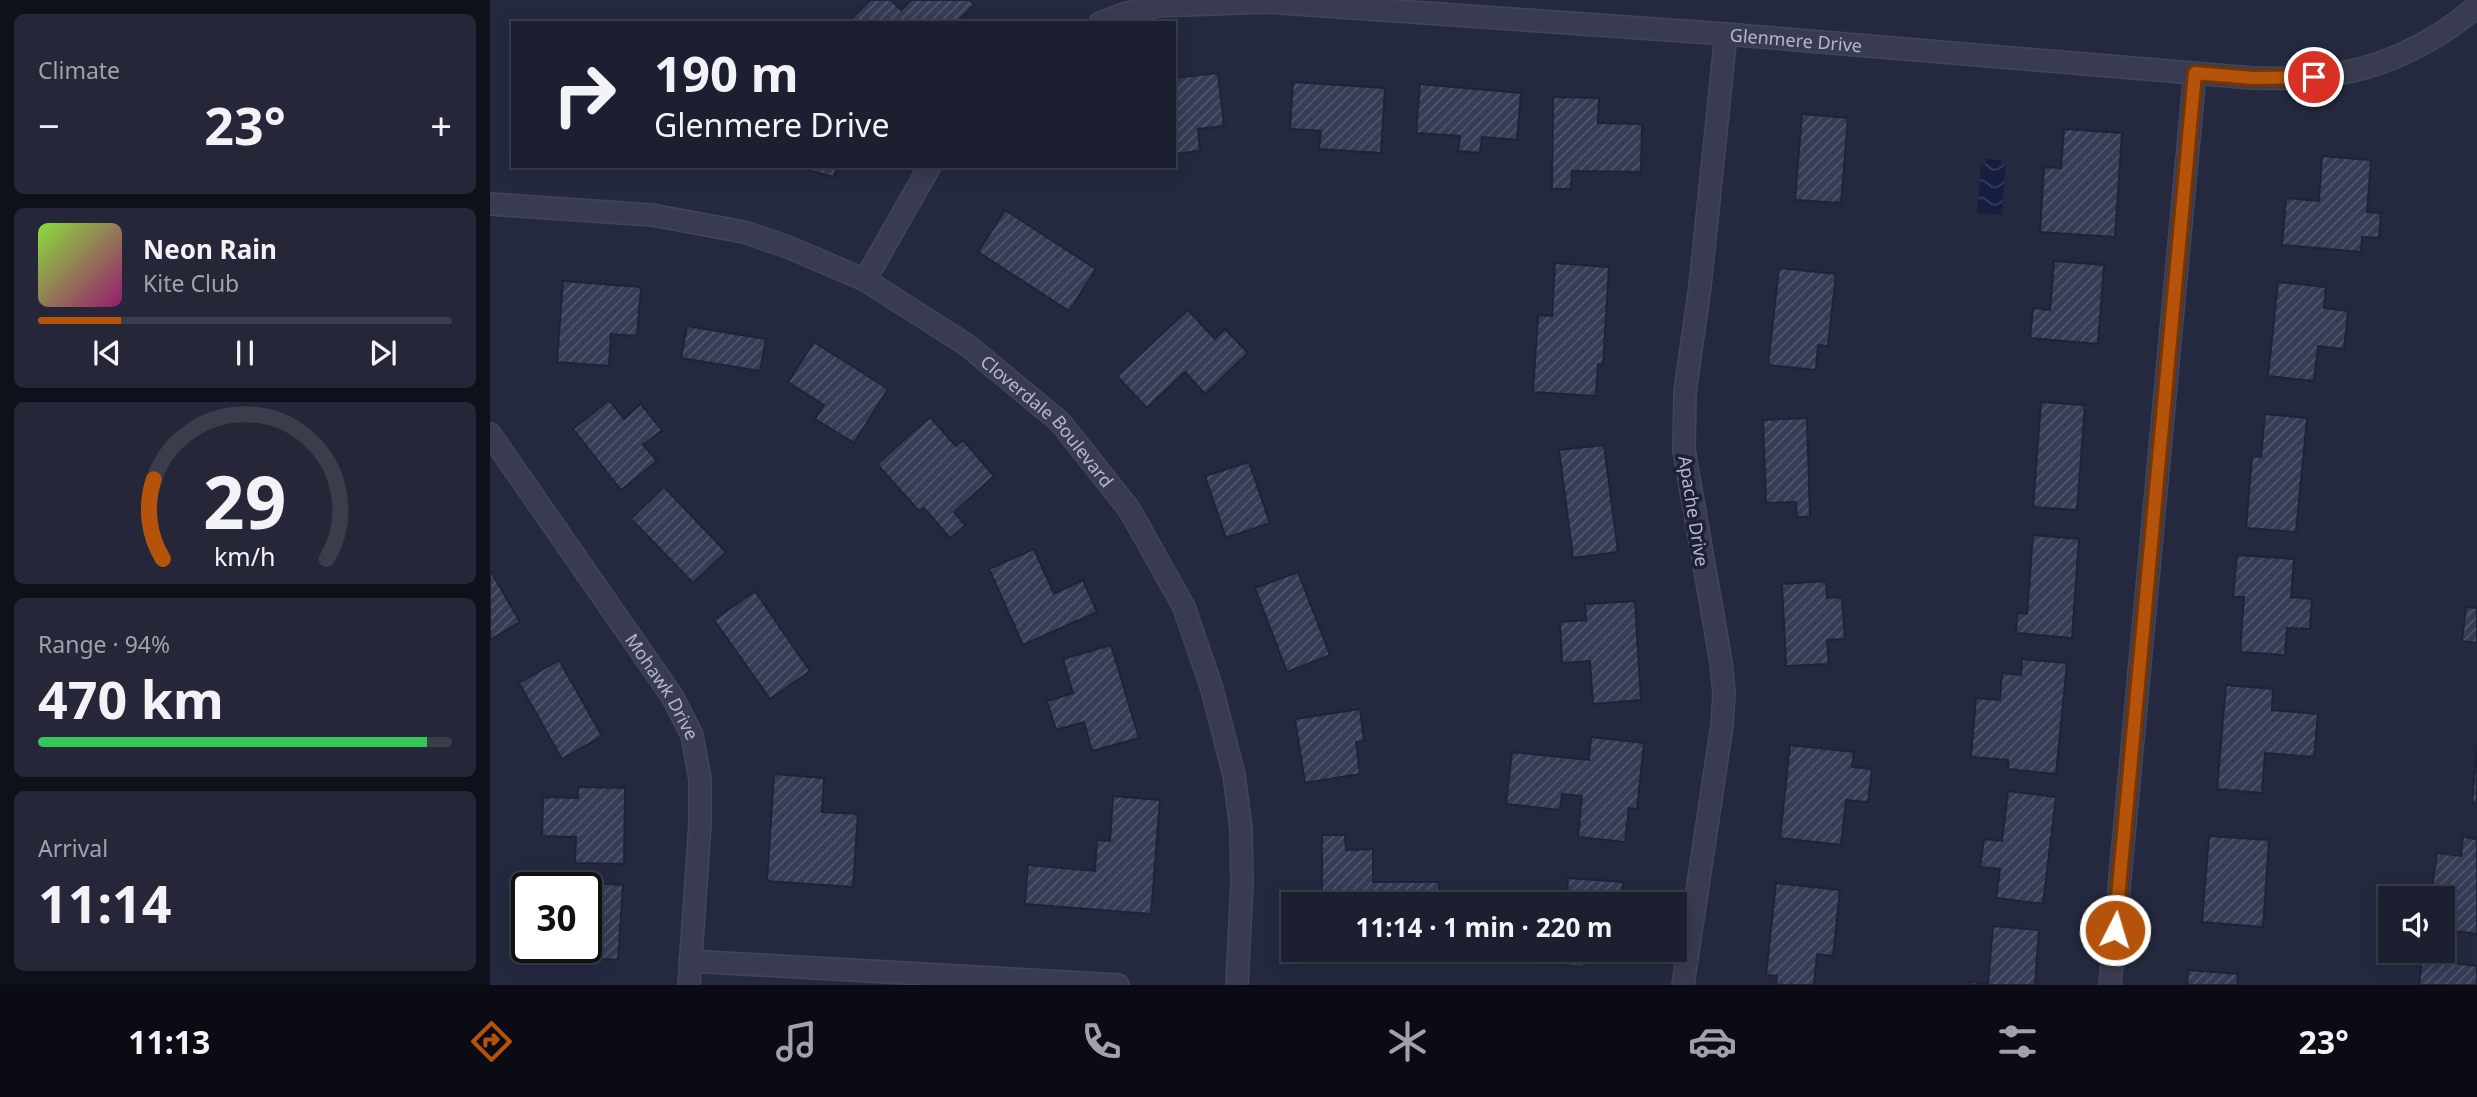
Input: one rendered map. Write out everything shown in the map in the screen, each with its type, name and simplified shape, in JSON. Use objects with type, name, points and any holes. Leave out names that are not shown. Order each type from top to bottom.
[{"type":"street","name":"Glenmere Drive","points":[[1105,21],[1157,6],[1268,2],[1726,34],[2253,78],[2314,77],[2371,67],[2421,45],[2477,6]]},
{"type":"street","name":"Apache Drive","points":[[1683,985],[1722,725],[1724,693],[1684,450],[1685,392],[1700,286],[1726,34]]},
{"type":"street","points":[[2110,985],[2195,73]]},
{"type":"street","points":[[864,280],[929,168]]},
{"type":"street","name":"Cloverdale Boulevard","points":[[490,204],[652,215],[744,232],[788,247],[864,280],[967,345],[1060,422],[1129,509],[1184,607],[1212,690],[1234,775],[1241,829],[1242,883],[1237,985]]},
{"type":"street","name":"Mohawk Drive","points":[[490,434],[672,696],[684,715],[692,736],[700,779],[700,823],[689,985]]},
{"type":"street","points":[[690,961],[1118,985]]},
{"type":"water","points":[[1986,159],[2001,160],[2001,164],[2006,165],[2002,215],[1977,213],[1981,164],[1986,164]]},
{"type":"building","points":[[870,0],[891,0],[901,10],[911,0],[970,0],[974,5],[958,21],[849,21]]},
{"type":"building","points":[[1218,73],[1224,126],[1198,129],[1200,151],[1176,154],[1176,78]]},
{"type":"building","points":[[1293,82],[1385,88],[1381,153],[1319,149],[1321,131],[1290,129]]},
{"type":"building","points":[[1420,84],[1521,93],[1517,140],[1482,137],[1480,153],[1458,151],[1460,136],[1416,133]]},
{"type":"building","points":[[1553,97],[1599,98],[1598,123],[1642,124],[1641,172],[1572,171],[1571,189],[1552,189]]},
{"type":"building","points":[[1802,114],[1848,118],[1841,203],[1795,200]]},
{"type":"building","points":[[2064,129],[2122,133],[2115,237],[2040,232],[2044,167],[2061,168]]},
{"type":"building","points":[[2322,156],[2371,160],[2367,212],[2381,213],[2379,238],[2362,237],[2361,252],[2282,245],[2286,198],[2319,201]]},
{"type":"building","points":[[800,168],[836,168],[834,177]]},
{"type":"building","points":[[1005,210],[1096,269],[1069,311],[978,252]]},
{"type":"building","points":[[2054,261],[2104,265],[2098,344],[2030,338],[2033,308],[2050,310]]},
{"type":"building","points":[[1555,263],[1609,267],[1603,365],[1598,364],[1596,396],[1533,392],[1538,315],[1552,316]]},
{"type":"building","points":[[1779,268],[1836,274],[1828,346],[1818,345],[1816,370],[1768,365]]},
{"type":"building","points":[[563,281],[641,287],[637,336],[611,334],[609,366],[557,362]]},
{"type":"building","points":[[2278,282],[2326,287],[2324,308],[2348,311],[2344,349],[2318,346],[2314,381],[2268,376]]},
{"type":"building","points":[[1188,310],[1215,339],[1225,329],[1248,353],[1205,394],[1185,372],[1147,408],[1117,376]]},
{"type":"building","points":[[687,326],[766,339],[760,371],[681,358]]},
{"type":"building","points":[[814,342],[888,389],[854,443],[815,419],[824,405],[788,382]]},
{"type":"building","points":[[609,400],[624,419],[641,404],[662,430],[643,445],[657,461],[621,490],[573,429]]},
{"type":"building","points":[[2041,402],[2085,405],[2077,510],[2033,507]]},
{"type":"building","points":[[2265,414],[2307,418],[2296,532],[2246,528],[2252,456],[2261,457]]},
{"type":"building","points":[[930,417],[956,446],[963,440],[994,476],[954,512],[965,525],[950,538],[924,508],[919,511],[877,464]]},
{"type":"building","points":[[1807,418],[1810,517],[1797,517],[1796,502],[1766,503],[1763,420]]},
{"type":"building","points":[[1604,445],[1618,552],[1573,558],[1559,450]]},
{"type":"building","points":[[1249,462],[1270,523],[1226,538],[1205,476]]},
{"type":"building","points":[[664,487],[726,552],[693,583],[631,519]]},
{"type":"building","points":[[2033,535],[2079,539],[2072,638],[2016,633],[2017,613],[2027,614]]},
{"type":"building","points":[[1034,549],[1054,594],[1083,580],[1097,612],[1023,645],[989,569]]},
{"type":"building","points":[[2237,555],[2294,559],[2291,597],[2312,599],[2310,629],[2287,628],[2285,655],[2240,652],[2244,597],[2233,597]]},
{"type":"building","points":[[490,570],[520,622],[490,640]]},
{"type":"building","points":[[1298,572],[1330,655],[1287,672],[1255,588]]},
{"type":"building","points":[[1826,581],[1827,598],[1842,597],[1845,639],[1827,640],[1829,664],[1786,666],[1782,584]]},
{"type":"building","points":[[755,591],[810,671],[770,699],[714,620]]},
{"type":"building","points":[[1635,601],[1641,700],[1593,704],[1590,661],[1562,663],[1560,622],[1586,620],[1585,604]]},
{"type":"building","points":[[2466,607],[2477,608],[2477,643],[2462,641]]},
{"type":"building","points":[[1111,645],[1139,738],[1092,751],[1084,722],[1056,730],[1047,701],[1073,693],[1063,659]]},
{"type":"building","points":[[2022,659],[2067,663],[2056,774],[2008,769],[2008,760],[1971,757],[1976,698],[2000,700],[2002,673],[2021,675]]},
{"type":"building","points":[[559,660],[602,736],[562,759],[519,683]]},
{"type":"building","points":[[2226,685],[2273,689],[2272,710],[2318,714],[2314,757],[2265,753],[2262,793],[2217,789]]},
{"type":"building","points":[[1360,709],[1364,741],[1356,742],[1360,774],[1305,783],[1295,719]]},
{"type":"building","points":[[1591,737],[1644,743],[1637,809],[1629,808],[1625,842],[1578,837],[1582,796],[1562,794],[1560,810],[1506,804],[1512,752],[1589,760]]},
{"type":"building","points":[[2477,743],[2477,803],[2472,803]]},
{"type":"building","points":[[1790,745],[1854,752],[1852,767],[1872,769],[1868,802],[1846,800],[1841,845],[1780,838]]},
{"type":"building","points":[[774,774],[824,778],[822,812],[858,814],[853,887],[767,881]]},
{"type":"building","points":[[578,787],[625,788],[624,864],[575,863],[576,837],[542,836],[543,797],[578,798]]},
{"type":"building","points":[[2008,791],[2056,797],[2043,904],[1996,898],[2000,869],[1980,867],[1984,839],[2002,841]]},
{"type":"building","points":[[1113,796],[1160,800],[1151,914],[1025,904],[1028,865],[1095,871],[1097,840],[1110,841]]},
{"type":"building","points":[[1322,835],[1345,835],[1346,850],[1373,849],[1373,882],[1439,882],[1439,892],[1322,892]]},
{"type":"building","points":[[2209,836],[2269,840],[2263,927],[2202,922]]},
{"type":"building","points":[[2463,837],[2477,839],[2477,934],[2455,931],[2455,886],[2432,886],[2437,853],[2461,856]]},
{"type":"building","points":[[1568,878],[1623,882],[1622,892],[1567,892]]},
{"type":"building","points":[[1776,883],[1840,890],[1833,956],[1817,954],[1814,985],[1776,985],[1777,976],[1766,975]]},
{"type":"building","points":[[602,884],[623,885],[618,960],[602,959]]},
{"type":"building","points":[[1993,926],[2039,930],[2035,985],[1969,985],[1970,982],[1988,984]]},
{"type":"building","points":[[1529,962],[1584,962],[1583,967]]},
{"type":"building","points":[[2422,963],[2477,966],[2477,985],[2419,985]]},
{"type":"building","points":[[2188,970],[2238,974],[2237,985],[2187,985]]},
{"type":"route","points":[[2115,930],[2195,73],[2253,78],[2314,77]]}]
